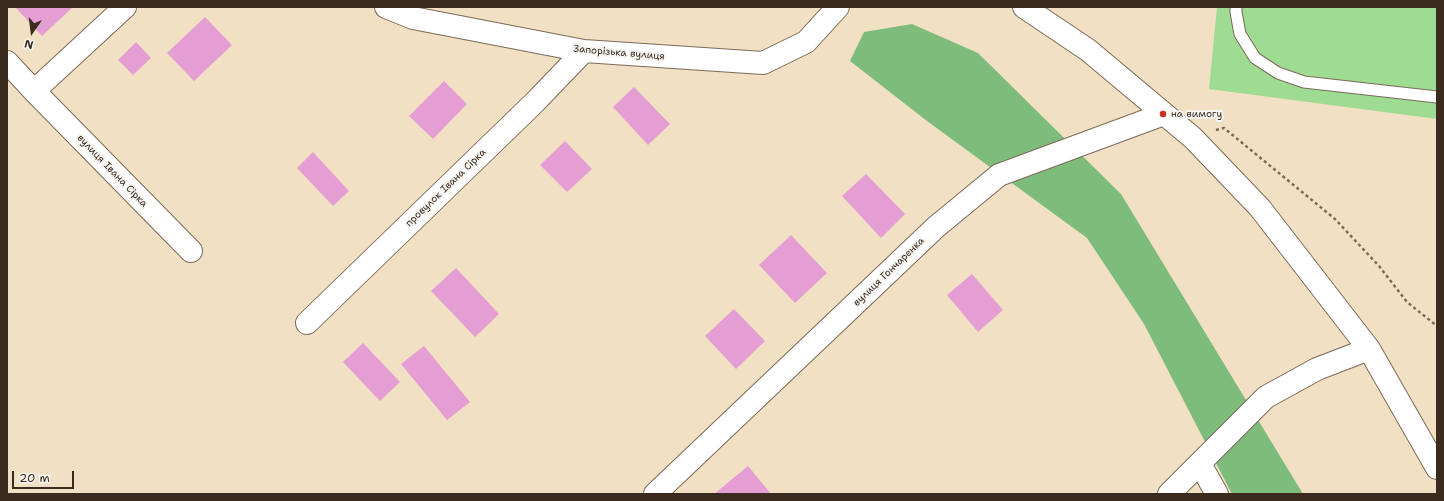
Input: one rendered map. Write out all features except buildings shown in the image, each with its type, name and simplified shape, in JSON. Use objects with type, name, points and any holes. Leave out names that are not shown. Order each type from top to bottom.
[{"type":"street","points":[[34,91],[125,7]]},
{"type":"street","name":"Запорізька вулиця","points":[[386,7],[413,18],[584,51],[763,63],[806,42],[838,7]]},
{"type":"street","points":[[1024,7],[1088,50],[1193,138],[1260,208],[1369,349],[1437,468]]},
{"type":"street","name":"провулок Івана Сірка","points":[[307,323],[535,102],[584,51]]},
{"type":"street","name":"вулиця Івана Сірка","points":[[7,62],[191,252]]},
{"type":"street","name":"вулиця Гончаренка","points":[[655,494],[936,227],[999,175],[1164,114]]},
{"type":"street","points":[[1169,494],[1266,397],[1317,369],[1369,349]]},
{"type":"street","points":[[1200,464],[1217,494]]},
{"type":"lane","points":[[1236,7],[1240,34],[1255,58],[1278,73],[1304,82],[1437,97]]},
{"type":"path","points":[[1193,138],[1224,128],[1335,219],[1378,266],[1407,302],[1437,326]]},
{"type":"green space","points":[[1217,7],[1437,7],[1437,119],[1209,89]]},
{"type":"green space","points":[[912,24],[978,53],[1121,194],[1303,494],[1232,494],[1144,324],[1087,238],[927,121],[850,61],[864,32]]},
{"type":"place","name":"на вимогу","points":[[1163,114]]}]
